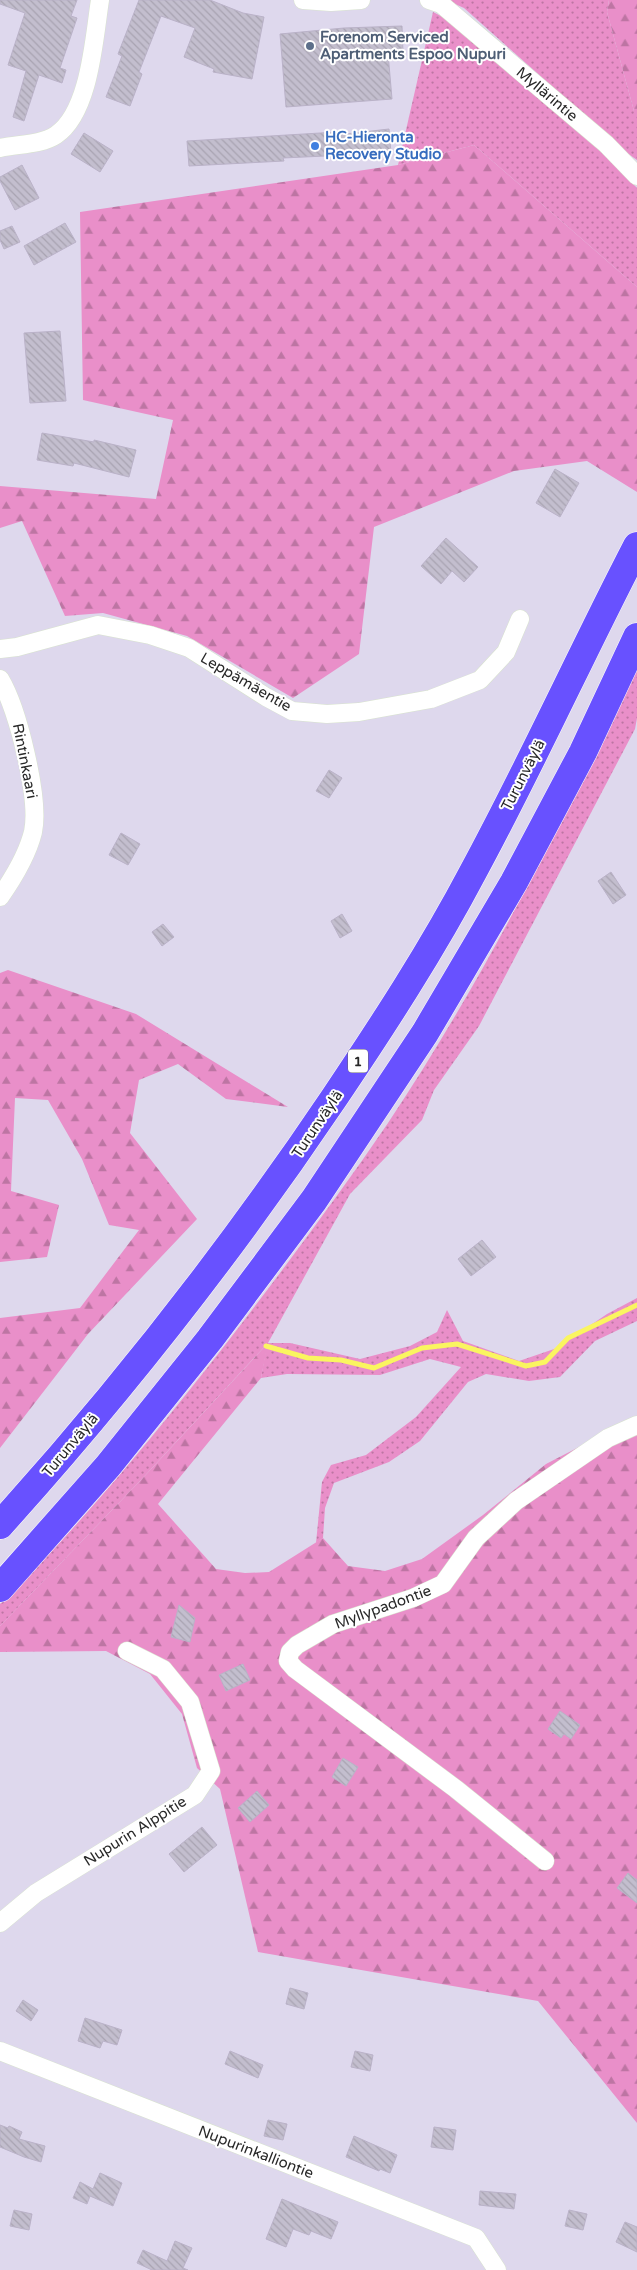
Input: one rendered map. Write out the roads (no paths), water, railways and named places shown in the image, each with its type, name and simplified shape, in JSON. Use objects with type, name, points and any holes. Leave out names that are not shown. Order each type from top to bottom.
[{"type":"highway","name":"Turunväylä","points":[[0,1525],[74,1442],[180,1309],[279,1179],[387,1019],[472,874],[637,546]]},
{"type":"highway","points":[[0,1588],[108,1466],[210,1339],[314,1200],[425,1033],[514,882],[583,752],[637,637]]},
{"type":"street","points":[[0,148],[41,141],[55,136],[66,126],[78,104],[88,74],[100,0]]},
{"type":"street","points":[[303,0],[331,2],[360,0]]},
{"type":"street","name":"Myllärintie","points":[[429,0],[441,4],[606,144],[637,176]]},
{"type":"street","name":"Leppämäentie","points":[[0,649],[98,625],[150,635],[189,648],[266,697],[292,711],[327,714],[359,712],[431,699],[480,680],[506,652],[520,619]]},
{"type":"street","name":"Rintinkaari","points":[[0,679],[18,719],[34,802],[33,831],[12,881],[0,897]]},
{"type":"street","name":"Myllypadontie","points":[[544,1861],[456,1789],[295,1669],[288,1661],[290,1652],[297,1645],[333,1624],[413,1598],[443,1584],[476,1538],[516,1501],[608,1438],[637,1425]]},
{"type":"street","name":"Nupurin Alppitie","points":[[0,1923],[36,1893],[194,1795],[210,1771],[190,1702],[163,1669],[128,1651]]},
{"type":"street","name":"Nupurinkalliontie","points":[[0,2052],[476,2238],[497,2270]]},
{"type":"waterway","points":[[266,1346],[308,1358],[341,1360],[374,1368],[422,1348],[457,1344],[526,1366],[545,1362],[568,1338],[637,1305]]},
{"type":"place","name":"Forenom Serviced Apartments Espoo Nupuri","points":[[310,46]]},
{"type":"place","name":"HC-Hieronta Recovery Studio","points":[[315,146]]}]
